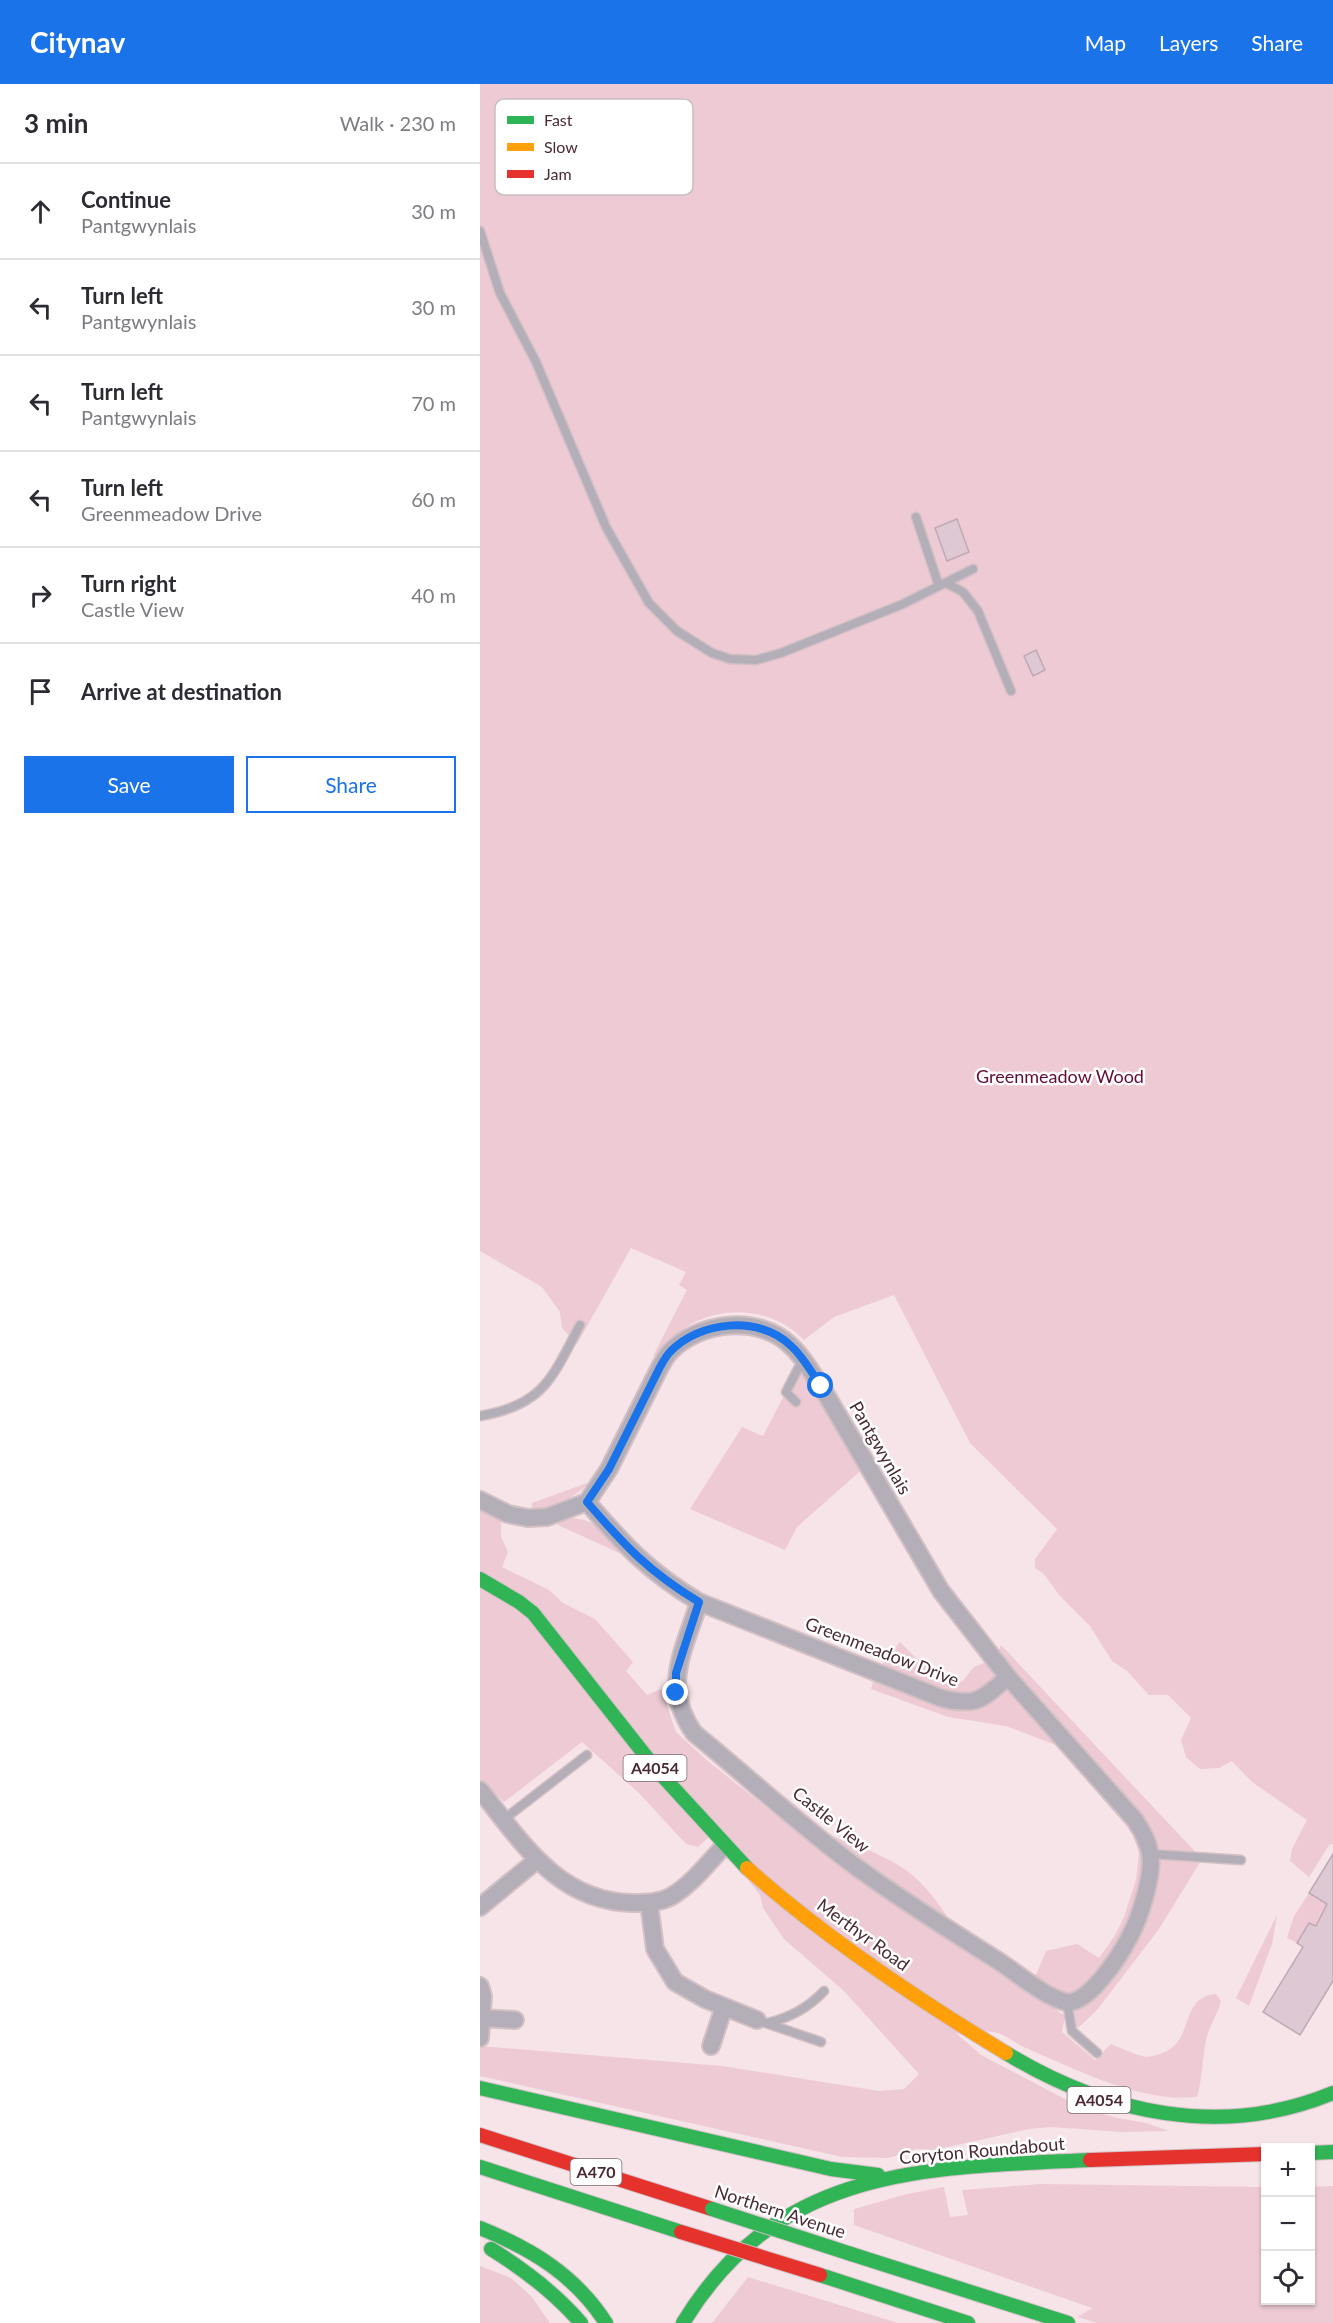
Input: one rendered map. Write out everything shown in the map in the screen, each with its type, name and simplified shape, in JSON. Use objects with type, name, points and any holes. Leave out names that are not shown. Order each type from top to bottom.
[{"type":"main road","name":"Merthyr Road","points":[[480,1580],[530,1610],[577,1666],[620,1725],[724,1846],[792,1906],[893,1979],[1035,2072],[1109,2104],[1162,2115],[1194,2117],[1262,2113],[1294,2106],[1333,2093]]},
{"type":"main road","points":[[480,2088],[831,2169],[891,2176]]},
{"type":"main road","name":"Northern Avenue","points":[[480,2135],[1068,2323]]},
{"type":"main road","points":[[1315,2152],[1333,2152]]},
{"type":"main road","name":"Coryton Roundabout","points":[[683,2323],[692,2307],[723,2267],[753,2240],[789,2215],[815,2201],[891,2176],[988,2165],[1261,2154]]},
{"type":"main road","name":"A470","points":[[480,2168],[968,2323]]},
{"type":"main road","points":[[480,2228],[542,2256],[577,2285],[606,2323]]},
{"type":"main road","points":[[480,2242],[532,2276],[564,2303],[581,2323]]},
{"type":"street","name":"Pantgwynlais","points":[[587,1502],[609,1469],[660,1367],[670,1352],[682,1342],[703,1332],[730,1325],[761,1328],[790,1344],[803,1359],[941,1592],[1008,1677]]},
{"type":"street","points":[[480,1500],[508,1514],[528,1518],[547,1516],[587,1502]]},
{"type":"street","name":"Greenmeadow Drive","points":[[587,1502],[628,1550],[649,1569],[699,1602],[941,1698],[964,1704],[984,1698],[1008,1677]]},
{"type":"street","name":"Castle View","points":[[699,1602],[676,1673],[676,1693],[683,1717],[694,1732],[858,1868],[954,1935],[1049,1994],[1067,2002]]},
{"type":"street","points":[[1008,1677],[1135,1820],[1145,1835],[1151,1854],[1142,1906],[1130,1936],[1111,1966],[1086,1996],[1067,2002]]},
{"type":"street","points":[[480,1790],[502,1820],[537,1860],[567,1885],[591,1897],[620,1903],[649,1903],[670,1898],[687,1885],[724,1846]]},
{"type":"street","points":[[480,1907],[537,1860]]},
{"type":"street","points":[[649,1903],[656,1949],[675,1982],[705,1999],[762,2022]]},
{"type":"street","points":[[480,1986],[483,1996],[480,2038]]},
{"type":"street","points":[[711,2046],[724,2007]]},
{"type":"street","points":[[482,2018],[515,2020]]},
{"type":"lane","points":[[480,231],[500,294],[536,362],[606,527],[649,603],[676,631],[712,653],[743,661],[756,660],[781,653],[903,604],[973,569]]},
{"type":"lane","points":[[916,517],[942,584],[963,592],[978,611],[1011,691]]},
{"type":"lane","points":[[480,1416],[506,1411],[532,1398],[547,1386],[580,1326]]},
{"type":"lane","points":[[796,1402],[786,1392],[803,1359]]},
{"type":"lane","points":[[502,1820],[587,1755]]},
{"type":"lane","points":[[1151,1854],[1241,1860]]},
{"type":"lane","points":[[762,2022],[783,2019],[804,2009],[824,1991]]},
{"type":"lane","points":[[1067,2002],[1072,2031],[1097,2053]]},
{"type":"lane","points":[[762,2022],[822,2042]]},
{"type":"green space","name":"Greenmeadow Wood","points":[[480,84],[1333,84],[1333,1844],[1329,1845],[1309,1877],[1290,1861],[1292,1849],[1307,1820],[1252,1782],[1232,1761],[1219,1768],[1200,1769],[1186,1757],[1181,1740],[1191,1718],[1168,1695],[1149,1695],[1127,1671],[1112,1661],[1090,1626],[1059,1595],[1044,1574],[1035,1568],[1035,1559],[1057,1529],[970,1443],[894,1295],[834,1317],[804,1340],[780,1322],[753,1313],[738,1312],[709,1316],[683,1329],[652,1358],[687,1290],[679,1285],[686,1272],[631,1248],[577,1344],[562,1328],[560,1312],[542,1287],[480,1251]]},
{"type":"green space","points":[[803,1359],[867,1465],[797,1527],[785,1550],[690,1509],[742,1427],[763,1436]]},
{"type":"green space","points":[[590,1482],[564,1502],[532,1509],[532,1503]]},
{"type":"green space","points":[[480,1509],[501,1519],[501,1537],[508,1552],[502,1567],[549,1590],[563,1603],[595,1619],[633,1662],[626,1671],[647,1695],[661,1689],[676,1732],[709,1762],[862,1883],[1065,2016],[1062,2032],[1095,2060],[1111,2044],[1146,2057],[1160,2054],[1171,2048],[1184,2031],[1196,2003],[1204,1997],[1216,1994],[1221,2001],[1207,2036],[1197,2097],[1176,2098],[1154,2095],[1110,2083],[1026,2048],[997,2033],[980,2031],[956,2033],[981,2055],[1084,2109],[1146,2123],[1169,2131],[1122,2132],[1052,2127],[1029,2129],[934,2150],[916,2149],[889,2158],[842,2157],[480,2076],[480,2046],[722,2066],[879,2091],[904,2089],[919,2074],[844,1991],[784,1939],[763,1908],[760,1895],[713,1833],[698,1847],[686,1844],[639,1793],[582,1742],[504,1802],[480,1779]]},
{"type":"green space","points":[[562,1518],[574,1518],[592,1523],[605,1533],[626,1556],[558,1525]]},
{"type":"green space","points":[[900,1642],[919,1661],[962,1682],[974,1667],[996,1658],[1001,1645],[1202,1859],[1159,1929],[1097,2010],[1078,2028],[1049,1994],[1023,1977],[1036,1975],[1046,1951],[1077,1944],[1099,1958],[1114,1937],[1124,1917],[1136,1880],[1139,1853],[1132,1832],[1058,1746],[1006,1726],[948,1717],[871,1689],[876,1672]]},
{"type":"green space","points":[[829,1835],[877,1854],[911,1874],[930,1893],[957,1930],[860,1862]]},
{"type":"green space","points":[[1309,1893],[1327,1904],[1316,1926],[1309,1923],[1297,1943],[1287,1938],[1294,1916]]},
{"type":"green space","points":[[1277,1915],[1272,1944],[1249,2006],[1236,1998]]},
{"type":"green space","points":[[1041,2184],[1261,2187],[1261,2305],[1315,2305],[1315,2187],[1333,2186],[1333,2323],[1097,2323],[1078,2317],[1092,2308],[854,2225],[854,2209],[907,2194],[944,2187],[950,2217],[968,2215],[962,2190]]},
{"type":"green space","points":[[480,2266],[511,2278],[531,2296],[550,2323],[480,2323]]},
{"type":"green space","points":[[748,2277],[898,2323],[712,2323]]},
{"type":"building","points":[[957,519],[969,552],[947,561],[935,528]]},
{"type":"building","points":[[1036,650],[1045,670],[1033,676],[1024,656]]},
{"type":"building","points":[[1333,1854],[1333,1981],[1300,2035],[1263,2012],[1303,1947],[1297,1943],[1309,1923],[1316,1926],[1327,1904],[1309,1893]]},
{"type":"traffic: fast","points":[[480,1579],[533,1613],[656,1769],[747,1868]]},
{"type":"traffic: fast","points":[[1006,2053],[1044,2074],[1084,2091],[1124,2105],[1165,2113],[1207,2117],[1249,2115],[1291,2107],[1333,2093]]},
{"type":"traffic: fast","points":[[480,2088],[831,2169],[878,2175]]},
{"type":"traffic: fast","points":[[1315,2153],[1333,2152]]},
{"type":"traffic: fast","points":[[683,2323],[721,2271],[764,2232],[811,2204],[861,2185],[914,2173],[1090,2160]]},
{"type":"traffic: fast","points":[[480,2167],[681,2232]]},
{"type":"traffic: fast","points":[[712,2209],[851,2254]]},
{"type":"traffic: fast","points":[[480,2228],[517,2245],[551,2265],[581,2291],[606,2323]]},
{"type":"traffic: fast","points":[[491,2249],[539,2283],[581,2323]]},
{"type":"traffic: fast","points":[[851,2254],[1068,2323]]},
{"type":"traffic: fast","points":[[820,2275],[968,2323]]},
{"type":"traffic: slow","points":[[747,1868],[808,1919],[872,1966],[1006,2053]]},
{"type":"traffic: jam","points":[[480,2135],[712,2209]]},
{"type":"traffic: jam","points":[[1090,2160],[1261,2154]]},
{"type":"traffic: jam","points":[[681,2232],[820,2275]]},
{"type":"route","points":[[676,1693],[676,1673],[699,1602],[649,1569],[628,1550],[587,1502],[609,1469],[660,1367],[670,1352],[682,1342],[703,1332],[730,1325],[761,1328],[790,1344],[821,1386]]}]
